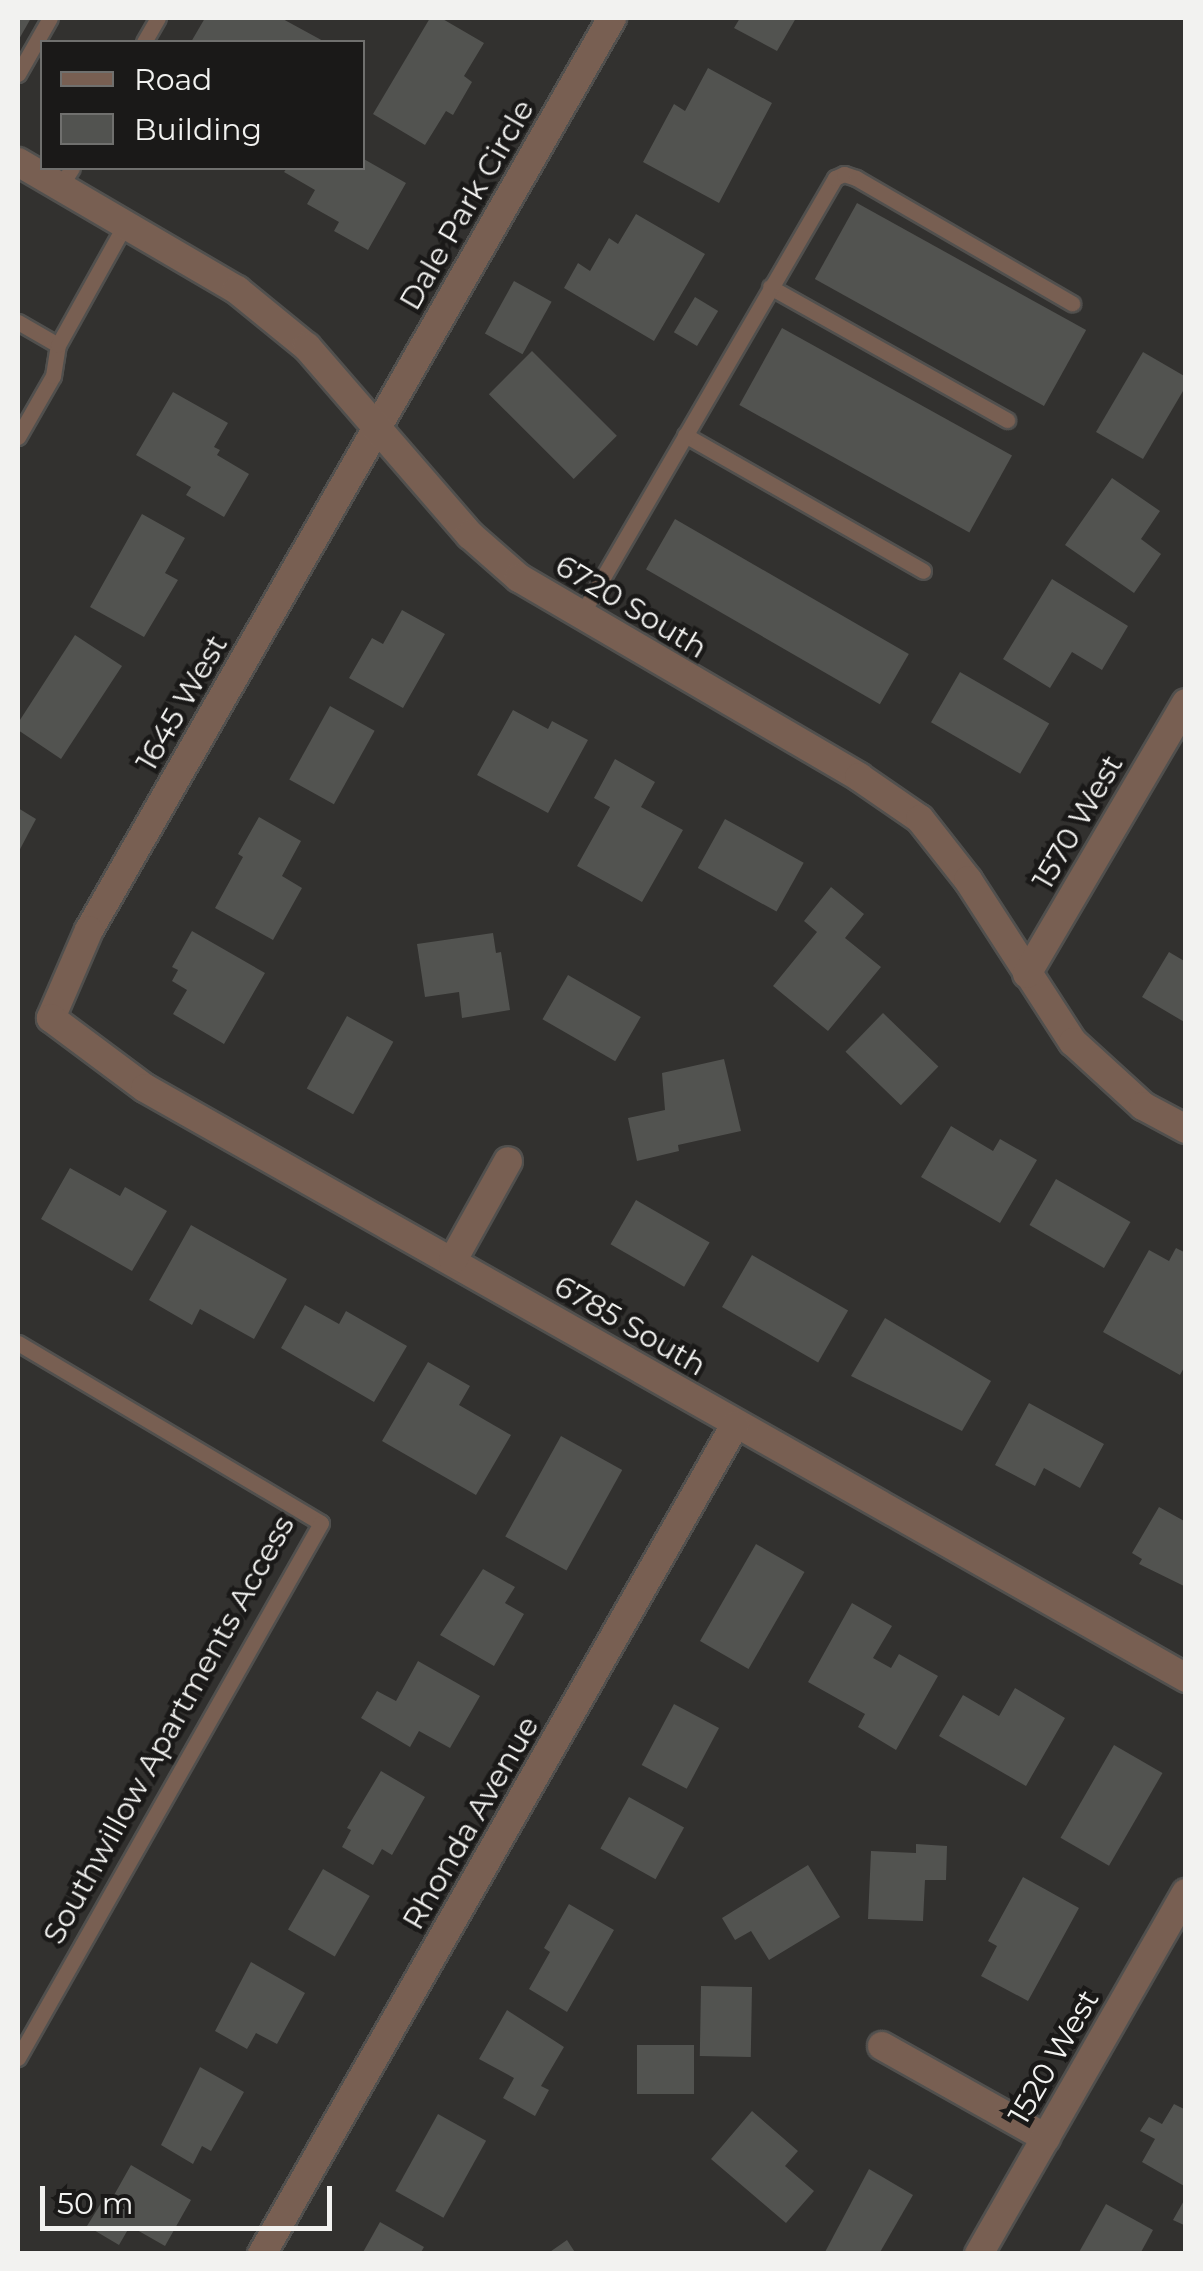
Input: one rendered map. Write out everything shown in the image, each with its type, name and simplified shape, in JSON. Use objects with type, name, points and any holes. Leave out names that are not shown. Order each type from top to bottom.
[{"type":"street","name":"Dale Park Circle","points":[[378,426],[612,18]]},
{"type":"street","name":"6720 South","points":[[66,177],[126,222],[237,290],[307,346],[470,535],[520,578],[580,618],[858,778],[920,820],[968,880],[1073,1042],[1143,1106],[1186,1130]]},
{"type":"street","name":"1645 West","points":[[50,1018],[89,930],[378,426]]},
{"type":"street","name":"1570 West","points":[[1027,974],[1186,703]]},
{"type":"street","name":"6785 South","points":[[50,1018],[144,1088],[1186,1678]]},
{"type":"street","points":[[453,1260],[508,1161]]},
{"type":"street","name":"Rhonda Avenue","points":[[262,2254],[735,1425]]},
{"type":"street","name":"1520 West","points":[[978,2254],[1186,1893]]},
{"type":"street","points":[[882,2046],[1046,2138]]},
{"type":"lane","points":[[18,74],[50,18]]},
{"type":"lane","points":[[145,40],[158,18]]},
{"type":"lane","points":[[580,618],[828,186],[844,174],[1072,303]]},
{"type":"lane","points":[[18,438],[53,376],[58,345],[126,222]]},
{"type":"lane","points":[[770,287],[1006,420]]},
{"type":"lane","points":[[18,322],[58,345]]},
{"type":"lane","points":[[684,436],[922,570]]},
{"type":"lane","name":"Southwillow Apartments Access","points":[[18,1343],[321,1524],[18,2058]]},
{"type":"building","points":[[18,18],[31,18],[18,41]]},
{"type":"building","points":[[205,18],[281,18],[321,40],[192,40]]},
{"type":"building","points":[[430,18],[441,18],[484,43],[464,76],[472,82],[453,115],[446,111],[425,145],[373,114]]},
{"type":"building","points":[[740,18],[796,18],[777,51],[734,28]]},
{"type":"building","points":[[708,68],[772,103],[719,203],[643,162],[674,104],[685,111]]},
{"type":"building","points":[[365,160],[406,183],[368,250],[334,231],[339,222],[307,204],[315,190],[284,172],[365,170]]},
{"type":"building","points":[[857,203],[1086,330],[1044,406],[815,279]]},
{"type":"building","points":[[636,214],[705,254],[654,341],[564,288],[578,263],[590,271],[609,238],[618,244]]},
{"type":"building","points":[[514,281],[552,302],[523,354],[485,333]]},
{"type":"building","points":[[695,297],[718,311],[697,346],[674,332]]},
{"type":"building","points":[[782,328],[1012,456],[969,532],[739,405]]},
{"type":"building","points":[[532,351],[617,436],[574,479],[489,394]]},
{"type":"building","points":[[1143,352],[1186,377],[1186,386],[1143,459],[1096,432]]},
{"type":"building","points":[[173,392],[228,423],[214,447],[220,450],[217,455],[249,474],[224,517],[186,495],[191,487],[136,455]]},
{"type":"building","points":[[1112,478],[1160,511],[1141,539],[1161,554],[1134,593],[1065,545]]},
{"type":"building","points":[[142,514],[185,538],[165,573],[178,580],[144,637],[90,607]]},
{"type":"building","points":[[675,519],[909,654],[880,704],[646,569]]},
{"type":"building","points":[[1052,579],[1128,626],[1102,670],[1072,652],[1050,688],[1003,659]]},
{"type":"building","points":[[402,610],[445,634],[403,708],[349,678],[372,638],[383,644]]},
{"type":"building","points":[[75,635],[122,666],[61,759],[18,730],[18,723]]},
{"type":"building","points":[[960,672],[1049,724],[1020,774],[931,722]]},
{"type":"building","points":[[330,706],[375,731],[334,804],[289,779]]},
{"type":"building","points":[[513,710],[548,729],[552,721],[588,740],[548,813],[477,775]]},
{"type":"building","points":[[615,759],[655,782],[641,807],[683,830],[642,902],[577,866],[610,807],[594,798]]},
{"type":"building","points":[[18,808],[36,819],[18,853]]},
{"type":"building","points":[[259,817],[301,841],[282,876],[302,888],[273,940],[215,908],[243,857],[238,854]]},
{"type":"building","points":[[725,819],[804,863],[777,912],[698,868]]},
{"type":"building","points":[[831,887],[864,914],[845,938],[881,967],[828,1031],[773,986],[817,932],[804,921]]},
{"type":"building","points":[[192,931],[265,973],[224,1044],[173,1014],[187,990],[172,981],[178,970],[172,967]]},
{"type":"building","points":[[493,933],[496,953],[501,952],[510,1010],[462,1018],[459,992],[425,997],[417,944]]},
{"type":"building","points":[[1169,952],[1186,962],[1186,1023],[1142,997]]},
{"type":"building","points":[[568,975],[641,1017],[615,1061],[542,1019]]},
{"type":"building","points":[[883,1013],[938,1066],[901,1105],[845,1052]]},
{"type":"building","points":[[347,1016],[393,1042],[353,1114],[307,1089]]},
{"type":"building","points":[[724,1059],[741,1131],[678,1145],[679,1151],[637,1161],[628,1118],[665,1110],[662,1073]]},
{"type":"building","points":[[951,1126],[993,1151],[1000,1139],[1037,1160],[1000,1223],[921,1177]]},
{"type":"building","points":[[70,1168],[120,1196],[125,1187],[167,1211],[132,1271],[41,1219]]},
{"type":"building","points":[[1056,1179],[1130,1222],[1104,1268],[1030,1225]]},
{"type":"building","points":[[636,1200],[710,1242],[684,1287],[610,1244]]},
{"type":"building","points":[[191,1225],[287,1279],[254,1339],[200,1309],[192,1325],[149,1300]]},
{"type":"building","points":[[1176,1248],[1186,1253],[1186,1364],[1180,1375],[1103,1332],[1149,1250],[1169,1261]]},
{"type":"building","points":[[752,1255],[848,1310],[818,1362],[722,1307]]},
{"type":"building","points":[[305,1305],[339,1324],[346,1311],[407,1346],[374,1402],[281,1348]]},
{"type":"building","points":[[885,1318],[991,1381],[962,1431],[851,1376]]},
{"type":"building","points":[[428,1362],[470,1386],[459,1405],[511,1435],[476,1495],[382,1441]]},
{"type":"building","points":[[1029,1403],[1104,1444],[1080,1488],[1044,1468],[1035,1486],[995,1465]]},
{"type":"building","points":[[561,1436],[622,1470],[566,1571],[505,1537]]},
{"type":"building","points":[[1159,1507],[1186,1522],[1186,1587],[1139,1564],[1142,1559],[1132,1553]]},
{"type":"building","points":[[756,1544],[804,1572],[748,1669],[700,1641]]},
{"type":"building","points":[[483,1569],[515,1587],[505,1603],[524,1614],[494,1666],[440,1635]]},
{"type":"building","points":[[852,1603],[892,1626],[873,1658],[891,1668],[899,1654],[938,1676],[896,1750],[858,1727],[865,1714],[808,1682]]},
{"type":"building","points":[[418,1661],[480,1696],[450,1748],[419,1731],[410,1747],[361,1718],[377,1691],[396,1701]]},
{"type":"building","points":[[1015,1688],[1065,1718],[1026,1786],[939,1736],[963,1695],[999,1716]]},
{"type":"building","points":[[674,1704],[719,1728],[687,1789],[642,1765]]},
{"type":"building","points":[[1114,1745],[1162,1773],[1109,1866],[1060,1838]]},
{"type":"building","points":[[381,1771],[425,1797],[392,1855],[382,1849],[373,1865],[342,1847],[351,1830],[347,1828]]},
{"type":"building","points":[[629,1797],[684,1828],[655,1879],[600,1849]]},
{"type":"building","points":[[916,1844],[947,1846],[946,1880],[925,1880],[923,1921],[868,1919],[871,1851],[916,1853]]},
{"type":"building","points":[[808,1865],[840,1917],[769,1960],[751,1931],[735,1940],[722,1918]]},
{"type":"building","points":[[323,1869],[370,1896],[335,1957],[288,1930]]},
{"type":"building","points":[[1023,1877],[1079,1908],[1028,2001],[981,1976],[997,1946],[988,1941]]},
{"type":"building","points":[[569,1904],[614,1930],[567,2012],[529,1989],[550,1952],[544,1948]]},
{"type":"building","points":[[251,1962],[305,1993],[277,2044],[256,2033],[247,2049],[215,2031]]},
{"type":"building","points":[[701,1986],[752,1987],[751,2057],[700,2056]]},
{"type":"building","points":[[507,2010],[564,2047],[541,2086],[549,2090],[535,2116],[503,2098],[514,2078],[479,2059]]},
{"type":"building","points":[[637,2045],[694,2045],[694,2094],[637,2094]]},
{"type":"building","points":[[200,2067],[244,2092],[211,2151],[202,2146],[193,2164],[161,2145]]},
{"type":"building","points":[[1174,2104],[1186,2110],[1186,2187],[1142,2162],[1155,2139],[1140,2131],[1149,2117],[1162,2124]]},
{"type":"building","points":[[752,2111],[798,2151],[785,2166],[814,2191],[786,2223],[711,2159]]},
{"type":"building","points":[[438,2114],[486,2141],[443,2218],[395,2191]]},
{"type":"building","points":[[131,2165],[191,2200],[165,2246],[130,2226],[119,2245],[87,2226],[103,2200],[109,2204]]},
{"type":"building","points":[[869,2169],[913,2195],[879,2254],[824,2254]]},
{"type":"building","points":[[1186,2197],[1186,2226],[1173,2220]]},
{"type":"building","points":[[1106,2204],[1153,2230],[1140,2254],[1078,2254]]},
{"type":"building","points":[[380,2222],[424,2247],[420,2254],[362,2254]]},
{"type":"building","points":[[567,2240],[576,2254],[547,2254]]}]
